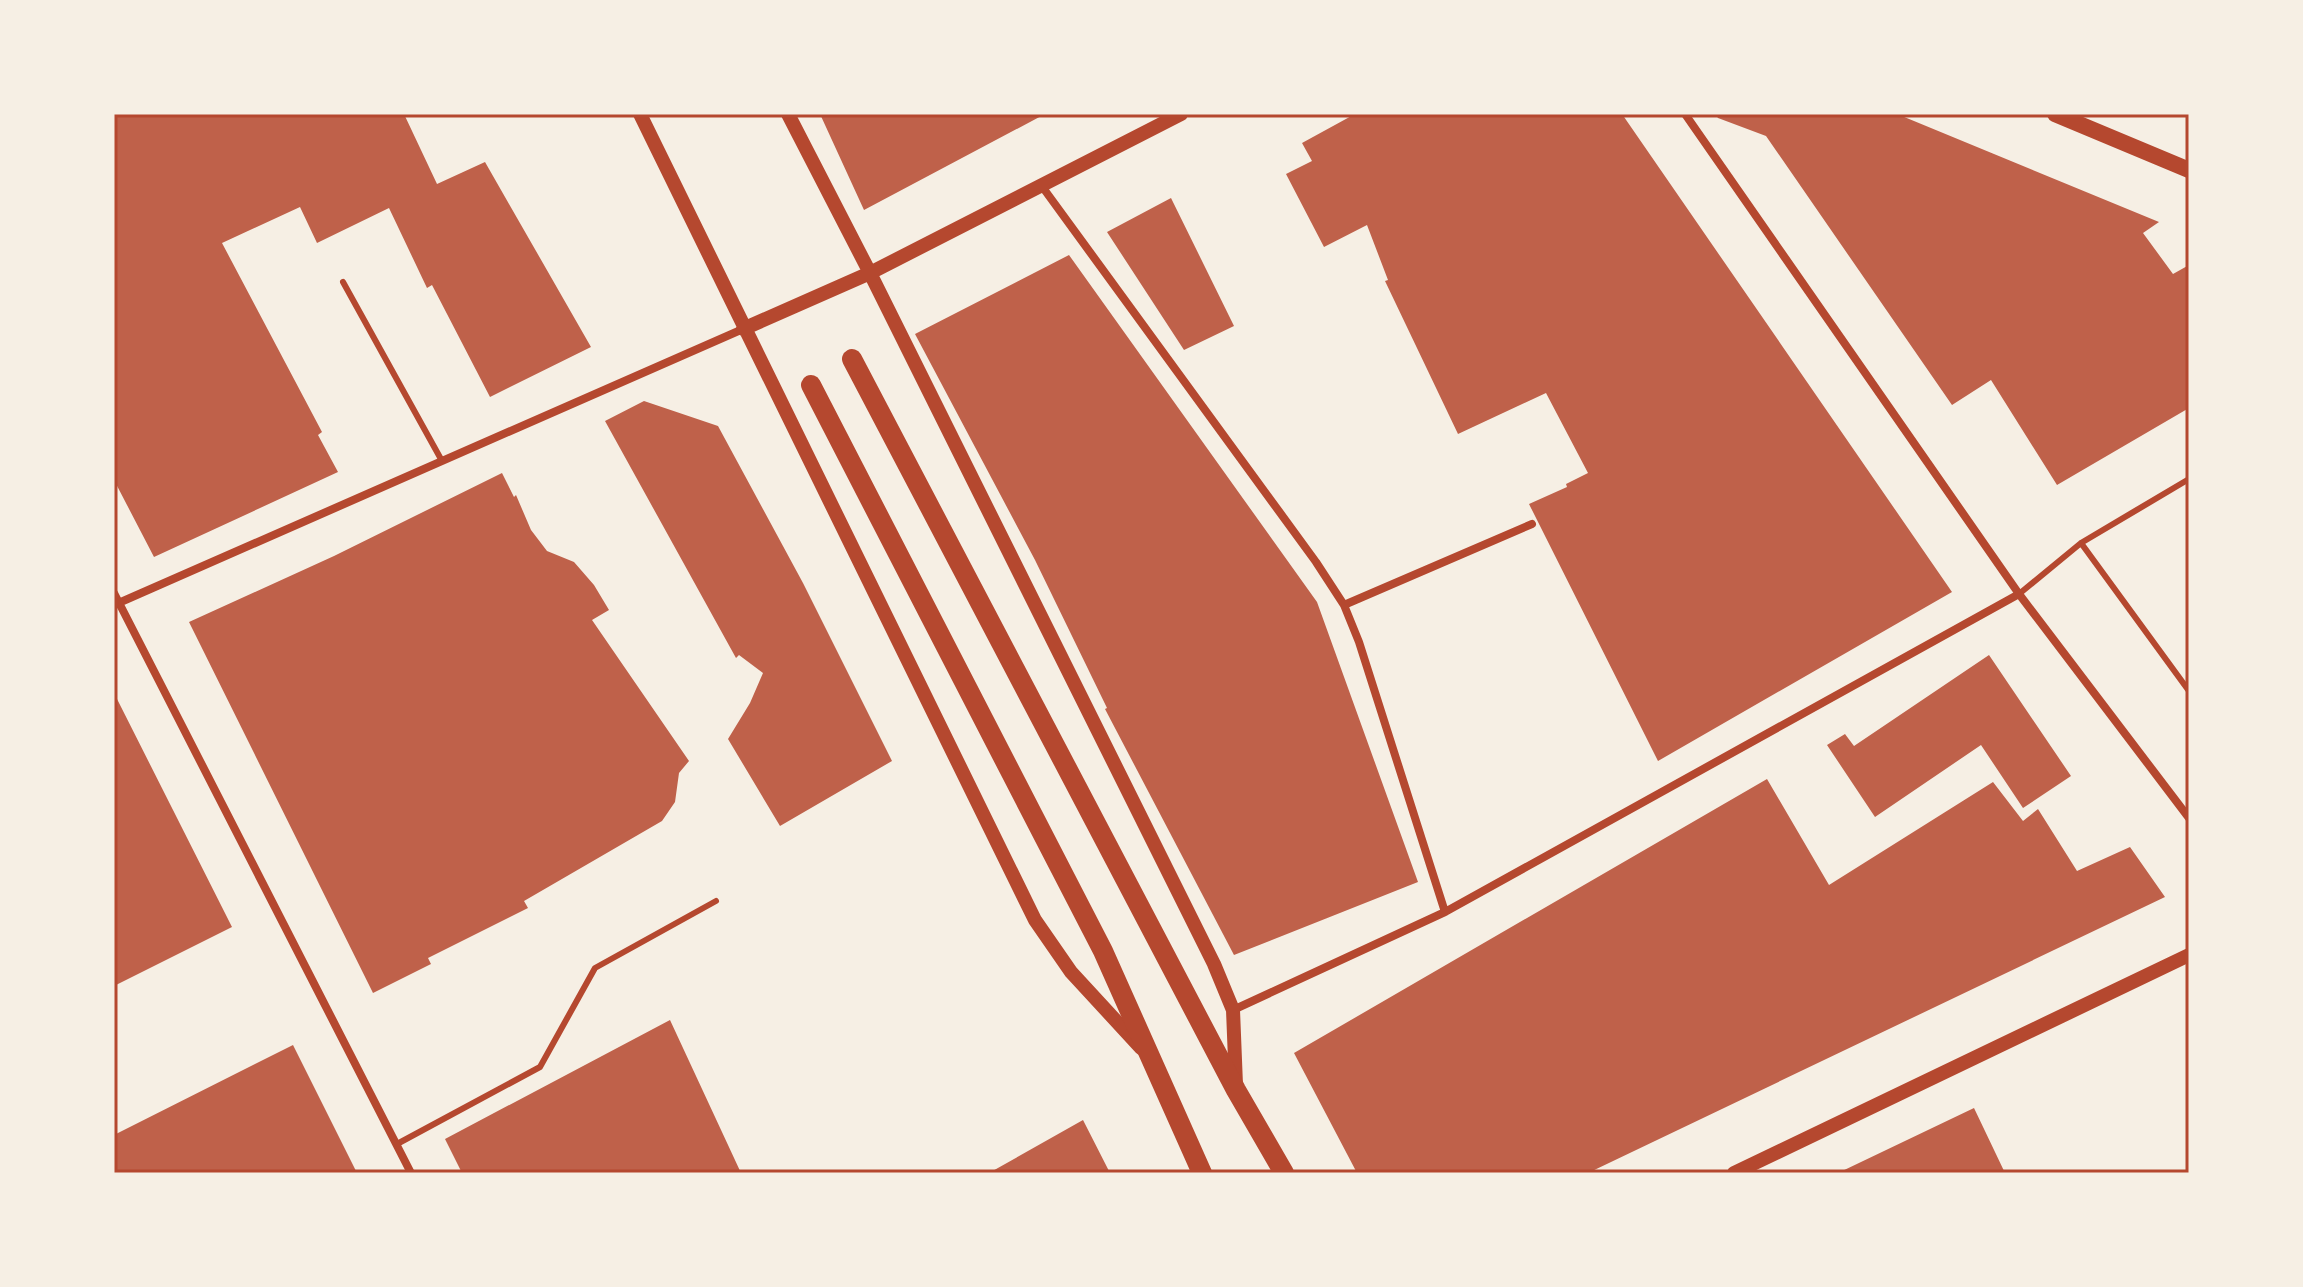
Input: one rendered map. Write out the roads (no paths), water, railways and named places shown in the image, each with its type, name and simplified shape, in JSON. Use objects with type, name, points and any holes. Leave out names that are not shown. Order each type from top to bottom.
[{"type":"main road","points":[[2055,114],[2189,170]]},
{"type":"main road","points":[[852,359],[1236,1090],[1284,1173]]},
{"type":"main road","points":[[811,385],[1103,951],[1202,1173]]},
{"type":"street","points":[[640,114],[1035,920],[1071,972],[1147,1054]]},
{"type":"street","points":[[788,114],[1214,964],[1233,1010],[1236,1090]]},
{"type":"street","points":[[117,604],[870,273],[1181,114]]},
{"type":"street","points":[[1685,114],[2019,594],[2189,818]]},
{"type":"street","points":[[1041,185],[1316,562],[1344,605],[1359,642],[1445,912]]},
{"type":"street","points":[[1344,605],[1532,524]]},
{"type":"street","points":[[114,593],[411,1173]]},
{"type":"street","points":[[1233,1010],[1445,912],[2019,594]]},
{"type":"street","points":[[1734,1173],[2189,955]]},
{"type":"lane","points":[[343,282],[442,461]]},
{"type":"lane","points":[[2019,594],[2081,543],[2189,479]]},
{"type":"lane","points":[[2081,543],[2189,691]]},
{"type":"lane","points":[[397,1144],[540,1067],[595,968],[716,901]]}]
